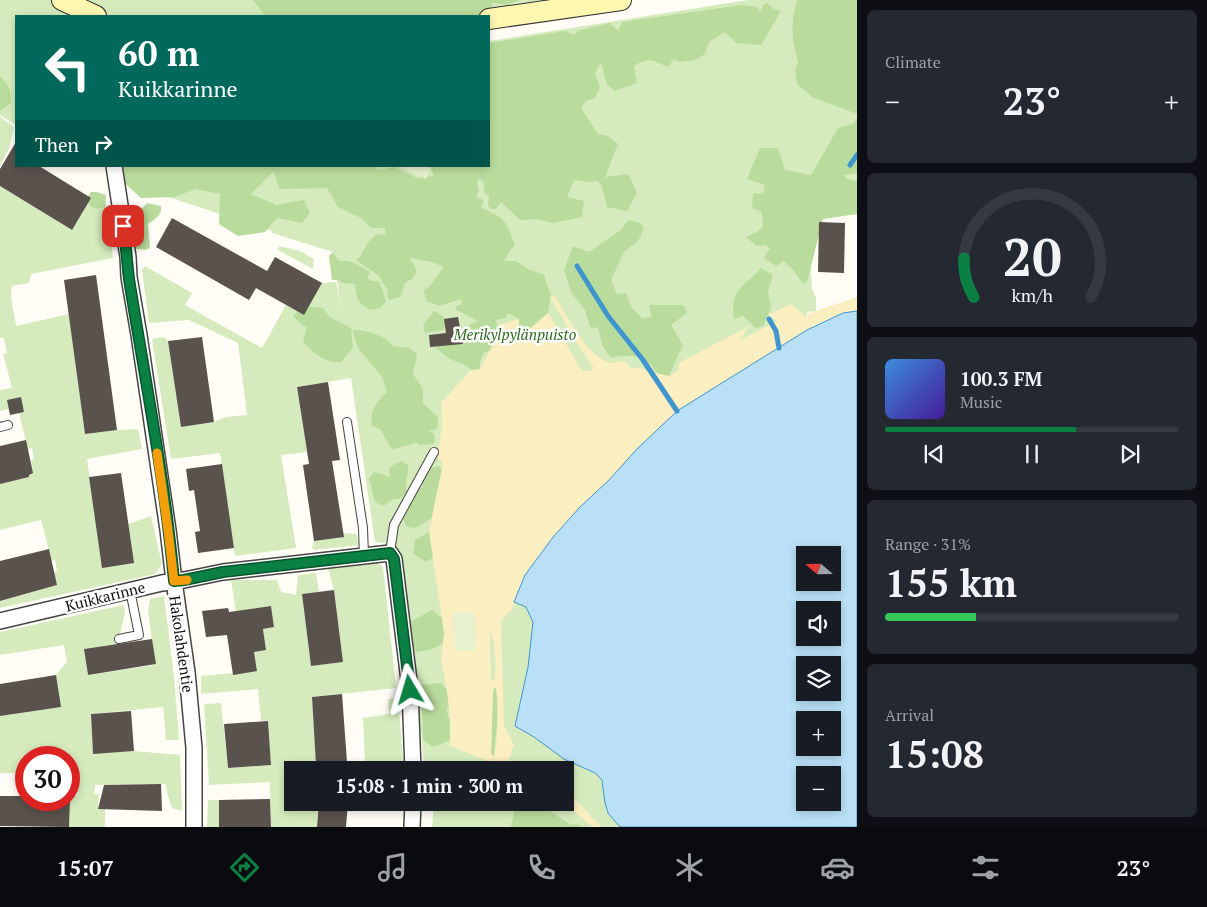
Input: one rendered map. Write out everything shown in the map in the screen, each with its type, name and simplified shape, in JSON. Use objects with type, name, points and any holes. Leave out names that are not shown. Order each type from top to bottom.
[{"type":"street","points":[[62,0],[94,15]]},
{"type":"street","points":[[490,19],[621,0]]},
{"type":"street","name":"Hakolahdentie","points":[[114,167],[128,257],[129,277],[167,522],[187,672],[194,748],[194,827]]},
{"type":"street","points":[[390,553],[394,559],[410,690],[413,761]]},
{"type":"street","name":"Kuikkarinne","points":[[0,622],[130,590],[223,572],[390,553]]},
{"type":"street","points":[[412,827],[413,811]]},
{"type":"lane","points":[[347,422],[363,528],[364,556]]},
{"type":"lane","points":[[390,553],[394,525],[434,452]]},
{"type":"lane","points":[[119,639],[139,636],[130,590]]},
{"type":"green space","points":[[0,0],[611,0],[490,16],[15,15],[15,124],[0,115]]},
{"type":"green space","points":[[253,0],[520,0],[508,5],[492,3],[491,13],[478,15],[266,15]]},
{"type":"green space","name":"Merikylpylänpuisto","points":[[748,0],[857,0],[857,206],[808,220],[812,288],[816,298],[816,311],[807,312],[807,330],[677,411],[515,602],[526,607],[533,621],[528,667],[515,726],[568,761],[423,761],[402,563],[393,547],[375,542],[351,378],[297,387],[307,452],[281,455],[296,548],[235,556],[220,453],[171,459],[152,339],[164,337],[168,341],[181,427],[214,422],[226,417],[247,415],[238,343],[189,320],[149,323],[142,270],[145,266],[192,293],[185,305],[262,348],[286,305],[304,315],[322,283],[336,282],[341,309],[333,252],[126,183],[133,167],[490,167],[490,41]]},
{"type":"green space","points":[[797,0],[857,0],[857,114],[812,97],[797,84],[795,69],[798,63],[794,46],[793,17]]},
{"type":"green space","points":[[767,3],[774,9],[781,11],[761,45],[736,43],[725,32],[709,42],[705,54],[695,60],[679,62],[674,59],[668,67],[651,60],[639,63],[634,66],[637,83],[615,91],[607,84],[601,63],[595,73],[600,88],[595,98],[586,101],[581,108],[598,134],[608,136],[618,144],[605,177],[628,174],[637,193],[627,211],[607,207],[602,187],[598,181],[574,180],[567,197],[584,201],[582,217],[553,223],[536,219],[520,220],[501,202],[496,209],[490,209],[488,204],[489,196],[484,193],[484,183],[479,178],[477,184],[479,190],[476,197],[483,200],[481,208],[495,214],[504,221],[515,246],[504,261],[516,261],[528,269],[544,275],[551,295],[548,313],[523,335],[519,334],[519,319],[508,313],[506,318],[496,320],[498,335],[494,350],[484,352],[480,362],[480,369],[471,370],[450,358],[439,351],[431,341],[462,340],[470,336],[465,327],[478,321],[455,309],[458,305],[462,305],[461,299],[439,306],[426,301],[424,290],[429,287],[444,267],[432,262],[410,258],[417,271],[412,279],[405,283],[400,297],[389,300],[388,289],[379,276],[356,260],[360,257],[368,242],[377,234],[385,235],[385,228],[371,228],[361,218],[338,207],[327,188],[280,189],[273,172],[251,194],[276,205],[304,200],[310,213],[302,223],[277,218],[265,232],[238,236],[219,224],[220,194],[196,189],[174,197],[141,198],[120,179],[122,167],[375,167],[378,170],[395,167],[417,178],[434,176],[430,167],[490,167],[490,43],[565,31],[574,35],[580,30],[610,23],[618,31],[622,22],[742,5],[758,7],[760,12],[763,5]]},
{"type":"green space","points":[[0,76],[9,88],[11,103],[0,111]]},
{"type":"green space","points":[[0,117],[14,127],[9,148],[0,166]]},
{"type":"green space","points":[[857,119],[857,173],[844,175],[847,179],[857,181],[857,214],[823,219],[807,282],[803,284],[784,261],[776,266],[764,258],[770,248],[765,245],[757,246],[746,237],[763,227],[762,212],[752,208],[753,193],[763,194],[765,185],[747,179],[760,148],[778,148],[785,170],[811,175],[838,128],[853,124]]},
{"type":"green space","points":[[400,167],[431,167],[426,179]]},
{"type":"green space","points":[[0,186],[71,230],[91,198],[105,198],[113,258],[31,274],[29,283],[12,286],[11,297],[16,326],[69,314],[85,434],[138,429],[142,449],[87,459],[102,567],[128,524],[151,516],[162,564],[155,574],[0,608],[0,601],[57,585],[54,572],[57,571],[55,560],[52,561],[41,520],[0,530],[0,484],[20,477],[21,479],[29,477],[33,473],[31,460],[34,459],[32,448],[28,449],[19,413],[24,412],[21,397],[9,409],[0,411],[0,390],[12,388],[3,354],[7,353],[4,338],[0,338]]},
{"type":"green space","points":[[91,192],[106,195],[105,207],[93,208],[89,204],[86,199]]},
{"type":"green space","points":[[147,203],[161,206],[159,215],[148,224],[150,248],[145,250],[132,248],[127,220],[133,218]]},
{"type":"green space","points":[[628,220],[641,223],[644,229],[638,241],[624,252],[611,280],[617,294],[626,293],[631,307],[642,318],[652,317],[649,305],[683,305],[687,313],[671,325],[683,345],[668,378],[659,378],[651,364],[640,358],[619,356],[611,358],[602,345],[598,328],[590,327],[585,310],[571,292],[564,270],[573,246],[589,252],[621,230]]},
{"type":"green space","points":[[279,246],[300,251],[314,259],[313,269],[278,250]]},
{"type":"green space","points":[[333,252],[339,261],[348,261],[356,264],[370,272],[367,278],[372,281],[379,281],[386,301],[383,305],[378,309],[370,310],[358,299],[355,284],[332,280],[329,256]]},
{"type":"green space","points":[[761,268],[773,275],[768,292],[771,308],[763,326],[756,328],[743,316],[734,319],[733,309],[739,290]]},
{"type":"green space","points":[[304,306],[323,308],[330,317],[351,328],[353,348],[341,362],[325,359],[303,342],[307,327],[303,326],[293,316]]},
{"type":"green space","points":[[433,311],[439,313],[448,322],[443,330],[425,333],[423,326]]},
{"type":"green space","points":[[354,330],[376,334],[386,339],[393,346],[409,348],[417,354],[413,374],[423,389],[423,403],[438,417],[437,429],[429,431],[434,434],[435,441],[433,444],[420,445],[416,442],[392,450],[380,429],[372,426],[373,411],[387,392],[382,377],[358,348]]},
{"type":"green space","points":[[401,461],[408,465],[407,493],[399,499],[391,500],[384,506],[375,502],[369,478],[374,472],[390,477],[389,469]]},
{"type":"green space","points":[[439,466],[446,474],[432,518],[416,528],[407,527],[398,505],[411,491],[423,487],[421,475],[430,468]]},
{"type":"green space","points":[[429,532],[440,554],[426,562],[413,553],[415,540]]},
{"type":"green space","points":[[343,533],[356,534],[360,545],[315,550],[312,548],[314,541],[343,537]]},
{"type":"green space","points":[[376,562],[383,567],[396,688],[312,697],[316,761],[284,761],[284,811],[318,811],[317,827],[271,827],[270,782],[209,785],[204,704],[221,703],[228,768],[271,765],[268,721],[261,721],[258,689],[201,694],[201,676],[257,671],[254,652],[266,650],[263,629],[274,627],[271,606],[248,610],[239,630],[231,580],[277,580],[281,592],[296,595],[298,575],[316,573],[319,592],[302,594],[311,666],[343,662],[334,590],[328,568]]},
{"type":"green space","points":[[164,596],[174,677],[179,740],[166,740],[163,707],[91,714],[93,753],[134,751],[180,755],[182,811],[172,808],[166,784],[95,785],[94,794],[99,794],[98,808],[105,809],[105,827],[69,827],[70,811],[80,811],[80,746],[15,746],[15,773],[0,773],[0,716],[60,707],[56,675],[67,662],[64,645],[0,655],[0,632],[124,605],[125,612],[119,639],[120,644],[84,649],[88,675],[155,665],[148,610],[150,599]]},
{"type":"green space","points":[[432,610],[449,624],[448,641],[430,650],[416,652],[411,642],[410,622]]},
{"type":"green space","points":[[474,612],[476,650],[455,651],[453,613]]},
{"type":"green space","points":[[441,683],[456,700],[447,708],[448,718],[460,722],[461,736],[432,747],[423,739],[421,685]]},
{"type":"green space","points":[[494,687],[496,688],[497,722],[494,757],[491,754]]},
{"type":"green space","points":[[398,698],[403,761],[365,761],[363,718],[389,714],[388,699]]},
{"type":"green space","name":"Merikylpylänpuisto","points":[[574,764],[594,773],[602,780],[608,813],[620,827],[432,827],[433,811],[574,811]]},
{"type":"green space","points":[[208,800],[219,800],[219,827],[207,827]]},
{"type":"green space","points":[[514,811],[550,811],[571,825],[577,824],[581,827],[511,827]]},
{"type":"sand","points":[[554,295],[584,343],[600,358],[608,362],[624,361],[632,369],[640,367],[650,372],[670,376],[678,370],[679,363],[749,326],[740,340],[777,321],[769,316],[770,314],[791,304],[806,317],[807,314],[857,297],[857,311],[843,313],[807,330],[677,411],[636,450],[525,575],[512,609],[501,622],[504,725],[514,745],[508,761],[496,761],[494,758],[493,761],[487,761],[450,746],[450,716],[441,660],[444,633],[429,531],[443,463],[438,458],[442,425],[441,403],[471,370],[480,369],[498,335],[499,325],[519,319],[519,334],[523,335],[548,313],[582,371],[591,371],[594,368],[550,297]],"holes":[[[490,629],[495,656],[493,681],[491,680]],[[496,688],[498,722],[494,756],[491,754],[493,691]]]},
{"type":"sand","points":[[574,798],[601,827],[593,827],[574,811]]},
{"type":"water","points":[[857,311],[857,827],[620,827],[608,813],[602,780],[595,773],[574,764],[574,761],[564,759],[515,726],[528,667],[533,622],[526,607],[514,602],[525,575],[554,536],[636,450],[677,411],[807,330],[843,313]]},
{"type":"building","points":[[15,144],[15,167],[41,167],[91,198],[72,230],[0,186],[0,169]]},
{"type":"building","points":[[172,218],[267,271],[275,257],[322,283],[304,315],[256,288],[249,300],[156,247]]},
{"type":"building","points":[[819,222],[845,223],[844,273],[818,272]]},
{"type":"building","points":[[96,275],[117,430],[85,434],[64,280]]},
{"type":"building","points":[[458,317],[463,344],[430,347],[429,335],[446,333],[444,319]]},
{"type":"building","points":[[202,337],[214,422],[181,427],[168,341]]},
{"type":"building","points":[[328,382],[340,460],[332,461],[344,537],[314,541],[303,465],[309,464],[297,387]]},
{"type":"building","points":[[21,397],[24,412],[10,415],[7,400]]},
{"type":"building","points":[[26,440],[33,473],[29,477],[0,484],[0,446]]},
{"type":"building","points":[[222,464],[234,548],[198,553],[195,532],[200,531],[194,490],[189,491],[186,469]]},
{"type":"building","points":[[121,473],[134,563],[102,568],[89,477]]},
{"type":"building","points":[[49,549],[57,585],[0,601],[0,561]]},
{"type":"building","points":[[334,590],[343,662],[311,666],[302,594]]},
{"type":"building","points":[[271,606],[274,627],[263,629],[266,650],[254,652],[257,671],[233,675],[227,635],[206,637],[202,611],[228,608],[229,612]]},
{"type":"building","points":[[152,639],[156,664],[88,675],[84,649]]},
{"type":"building","points":[[56,675],[61,707],[0,716],[0,684]]},
{"type":"building","points":[[342,694],[347,761],[316,761],[312,697]]},
{"type":"building","points":[[131,711],[134,751],[93,754],[91,714]]},
{"type":"building","points":[[268,721],[271,765],[228,768],[224,724]]},
{"type":"building","points":[[161,784],[162,811],[98,809],[104,785]]},
{"type":"building","points":[[0,796],[15,796],[15,811],[70,811],[69,827],[0,826]]},
{"type":"building","points":[[270,799],[271,827],[219,827],[219,800]]},
{"type":"building","points":[[318,811],[347,811],[346,827],[317,827]]},
{"type":"waterway","points":[[850,165],[857,155]]},
{"type":"waterway","points":[[577,266],[608,316],[643,360],[677,411]]},
{"type":"waterway","points":[[769,319],[776,331],[779,348]]},
{"type":"slow traffic","points":[[157,453],[174,581],[187,580]]},
{"type":"route","points":[[123,226],[174,581],[223,572],[390,553],[394,559],[410,690]]}]
